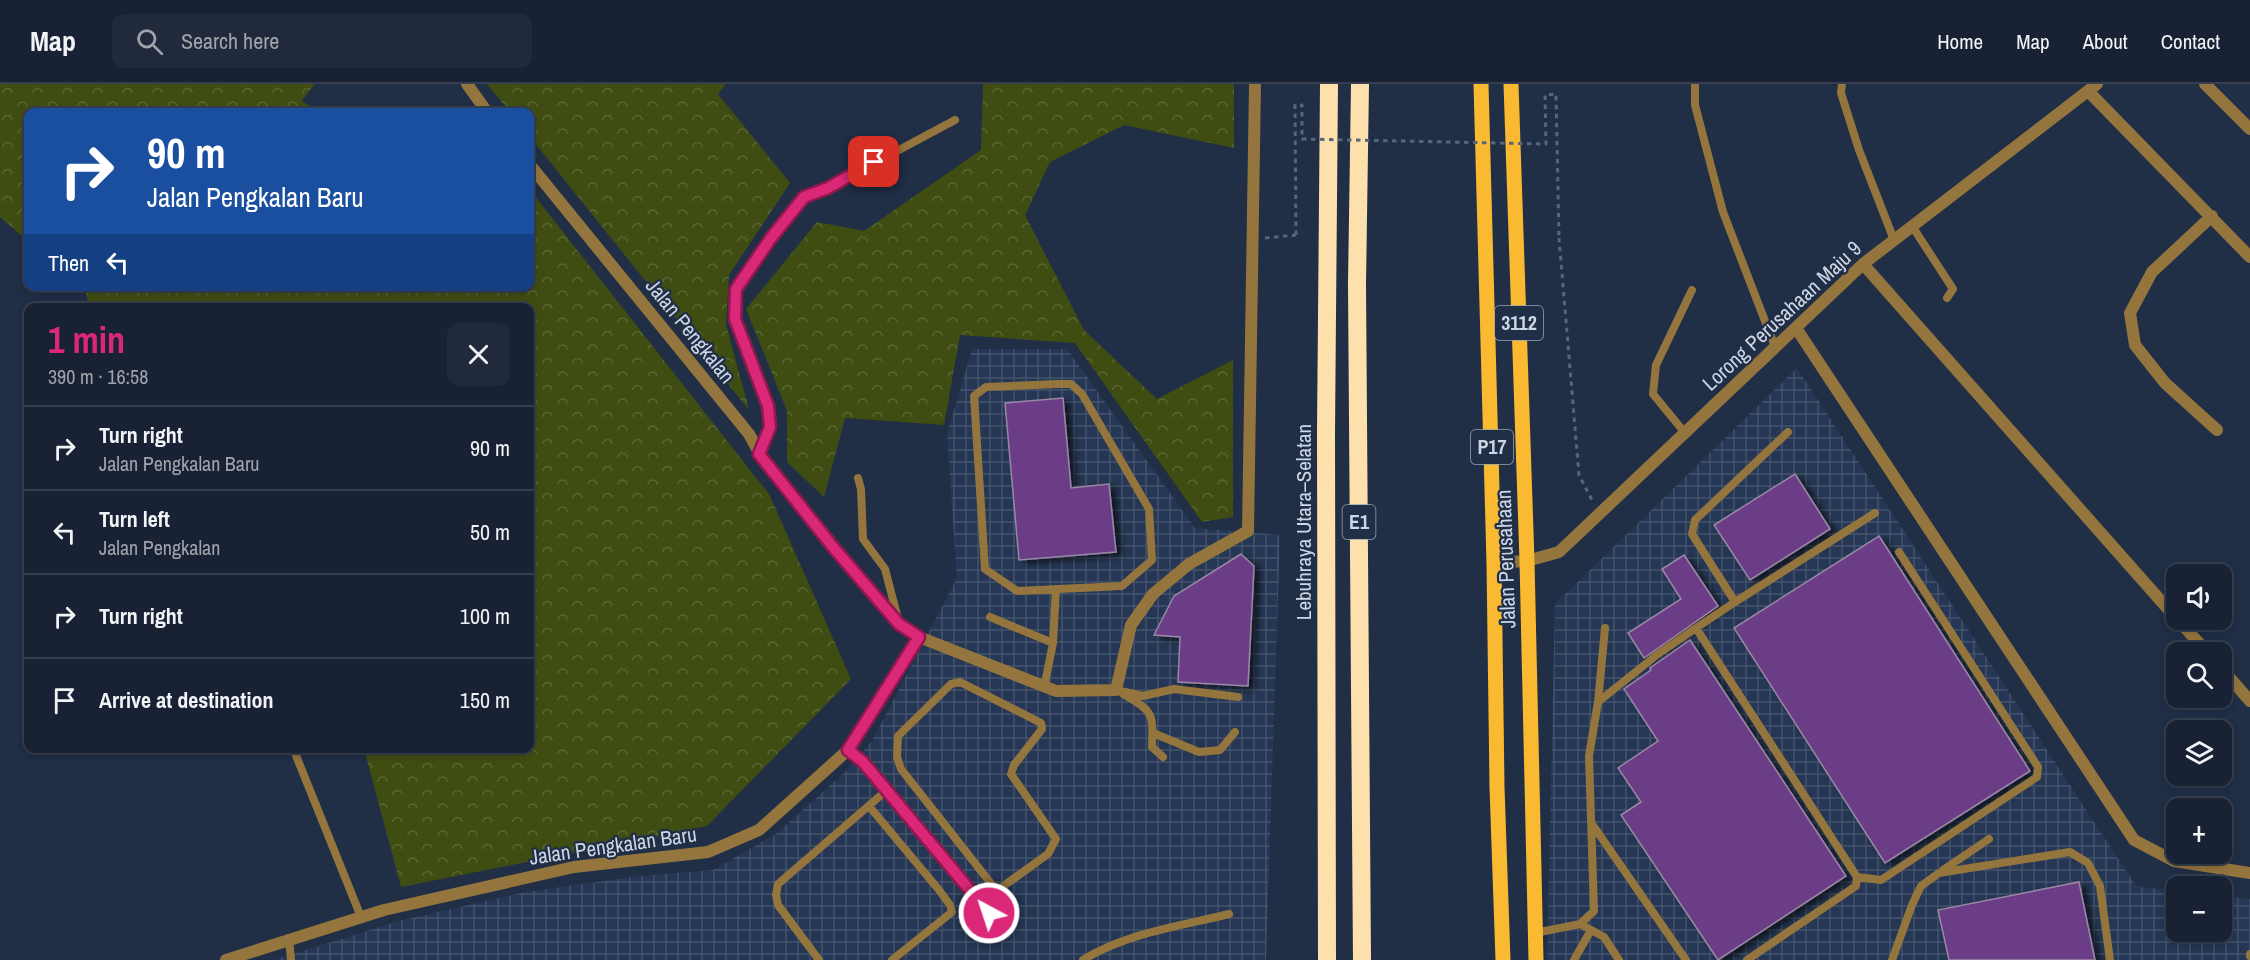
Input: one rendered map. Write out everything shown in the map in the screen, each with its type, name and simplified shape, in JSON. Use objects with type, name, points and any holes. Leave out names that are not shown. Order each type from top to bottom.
[{"type":"highway","name":"Lebuhraya Utara–Selatan","points":[[1328,960],[1326,432],[1329,84]]},
{"type":"highway","name":"E1","points":[[1360,84],[1358,296],[1362,960]]},
{"type":"main road","name":"Jalan Perusahaan","points":[[1481,84],[1503,960]]},
{"type":"main road","name":"Jalan Perusahaan","points":[[1511,84],[1527,561],[1536,960]]},
{"type":"street","points":[[467,84],[484,108]]},
{"type":"street","points":[[1116,690],[1131,625],[1153,594],[1189,564],[1248,531],[1255,84]]},
{"type":"street","points":[[2205,84],[2250,129]]},
{"type":"street","points":[[2093,88],[2250,256]]},
{"type":"street","name":"Lorong Perusahaan Maju 9","points":[[1494,563],[1527,561],[1559,552],[1863,264],[2093,88]]},
{"type":"street","name":"Jalan Pengkalan","points":[[534,170],[749,434],[759,454],[833,547],[899,624],[919,637],[1044,688],[1056,691],[1116,690]]},
{"type":"street","points":[[2212,216],[2152,272],[2130,313],[2134,345],[2165,383],[2217,430]]},
{"type":"street","points":[[1863,264],[2166,607]]},
{"type":"street","points":[[1796,328],[2134,840],[2174,861],[2250,873]]},
{"type":"street","points":[[2187,630],[2198,642]]},
{"type":"street","name":"Jalan Pengkalan Baru","points":[[226,960],[384,910],[574,867],[708,852],[759,830],[848,750],[919,637]]},
{"type":"street","points":[[2232,680],[2250,701]]},
{"type":"lane","points":[[1695,84],[1695,105],[1723,212],[1775,347]]},
{"type":"lane","points":[[1837,84],[1859,150],[1894,240]]},
{"type":"lane","points":[[1841,93],[1842,84]]},
{"type":"lane","points":[[759,454],[770,427],[768,406],[735,319],[736,289],[771,238],[804,197],[828,188],[955,120]]},
{"type":"lane","points":[[1912,226],[1953,289],[1947,298]]},
{"type":"lane","points":[[1685,433],[1653,394],[1656,366],[1692,290]]},
{"type":"lane","points":[[1071,384],[1082,394],[1149,509],[1152,560],[1122,586],[1056,589],[1017,591],[985,569],[973,411],[974,396],[986,387],[1071,384]]},
{"type":"lane","points":[[1735,602],[1692,534],[1695,520],[1788,432]]},
{"type":"lane","points":[[858,478],[861,489],[863,538],[885,569],[899,624]]},
{"type":"lane","points":[[1598,702],[1658,654],[1696,628],[1875,513]]},
{"type":"lane","points":[[1857,877],[1881,880],[2037,777],[2038,767],[1899,552]]},
{"type":"lane","points":[[1044,688],[1053,643],[1056,589]]},
{"type":"lane","points":[[990,617],[1053,643]]},
{"type":"lane","points":[[1535,933],[1580,924],[1594,911],[1589,756],[1598,702],[1605,628]]},
{"type":"lane","points":[[1696,628],[1857,877],[1856,886],[1747,960]]},
{"type":"lane","points":[[976,898],[996,890],[1048,854],[1056,839],[1011,774],[1014,765],[1042,729],[1041,723],[960,682],[951,684],[898,736],[897,757],[901,768],[996,890]]},
{"type":"lane","points":[[1116,690],[1143,696],[1174,689],[1238,697]]},
{"type":"lane","points":[[1116,690],[1140,704],[1152,715],[1152,747],[1163,757]]},
{"type":"lane","points":[[1153,733],[1199,752],[1220,750],[1235,732]]},
{"type":"lane","points":[[848,750],[863,762],[989,913]]},
{"type":"lane","points":[[294,753],[361,917]]},
{"type":"lane","points":[[819,960],[778,905],[776,895],[778,884],[887,790]]},
{"type":"lane","points":[[869,806],[939,890],[952,912],[892,960]]},
{"type":"lane","points":[[1591,823],[1686,960]]},
{"type":"lane","points":[[1892,960],[1911,905],[1921,886],[1989,839]]},
{"type":"lane","points":[[1940,873],[2070,852],[2088,864],[2100,886],[2110,960]]},
{"type":"lane","points":[[1083,960],[1096,952],[1136,937],[1229,914]]},
{"type":"lane","points":[[1580,924],[1604,937],[1619,960]]},
{"type":"lane","points":[[1574,960],[1591,930]]},
{"type":"lane","points":[[289,939],[291,960]]},
{"type":"path","points":[[1253,239],[1296,235],[1295,105],[1302,105],[1302,139],[1546,144],[1545,95],[1556,94],[1559,238],[1578,475],[1599,514]]},
{"type":"shaded area","points":[[972,349],[1067,349],[1195,528],[1280,535],[1266,960],[274,960],[399,921],[525,892],[640,876],[713,870],[776,834],[846,771],[872,741],[957,578],[947,434]]},
{"type":"shaded area","points":[[1797,368],[2136,886],[2166,890],[2166,942],[2232,942],[2232,897],[2250,899],[2250,960],[1547,960],[1555,604]]},
{"type":"green space","points":[[0,84],[315,84],[301,101],[314,108],[24,108],[24,238],[0,217]]},
{"type":"green space","points":[[487,84],[726,84],[718,94],[790,183],[729,275],[726,324],[749,410],[534,142],[534,108],[507,108]]},
{"type":"green space","points":[[983,84],[1234,84],[1234,148],[1124,125],[1050,162],[1025,215],[1084,330],[1157,399],[1233,360],[1233,517],[1202,522],[1075,343],[960,335],[944,425],[845,418],[824,497],[787,462],[787,411],[746,309],[817,222],[864,231],[981,150]]},
{"type":"green space","points":[[534,195],[769,494],[851,679],[707,826],[401,887],[365,753],[534,753],[534,303],[89,303],[85,291],[534,291]]},
{"type":"building","points":[[1063,398],[1071,488],[1109,484],[1116,552],[1019,560],[1005,403]]},
{"type":"building","points":[[1795,474],[1830,529],[1750,580],[1714,525]]},
{"type":"building","points":[[1879,536],[2030,771],[1885,863],[1734,628]]},
{"type":"building","points":[[1241,554],[1254,566],[1248,686],[1178,682],[1180,637],[1154,635],[1174,596]]},
{"type":"building","points":[[1684,555],[1718,606],[1644,658],[1628,633],[1681,599],[1662,569]]},
{"type":"building","points":[[1690,640],[1846,876],[1718,960],[1621,815],[1641,802],[1618,768],[1658,741],[1624,689]]},
{"type":"building","points":[[2079,882],[2095,960],[1949,960],[1938,910]]},
{"type":"route","points":[[874,162],[828,188],[804,197],[771,238],[736,289],[735,319],[768,406],[770,427],[759,454],[833,547],[899,624],[919,637],[848,750],[863,762],[989,913]]}]
